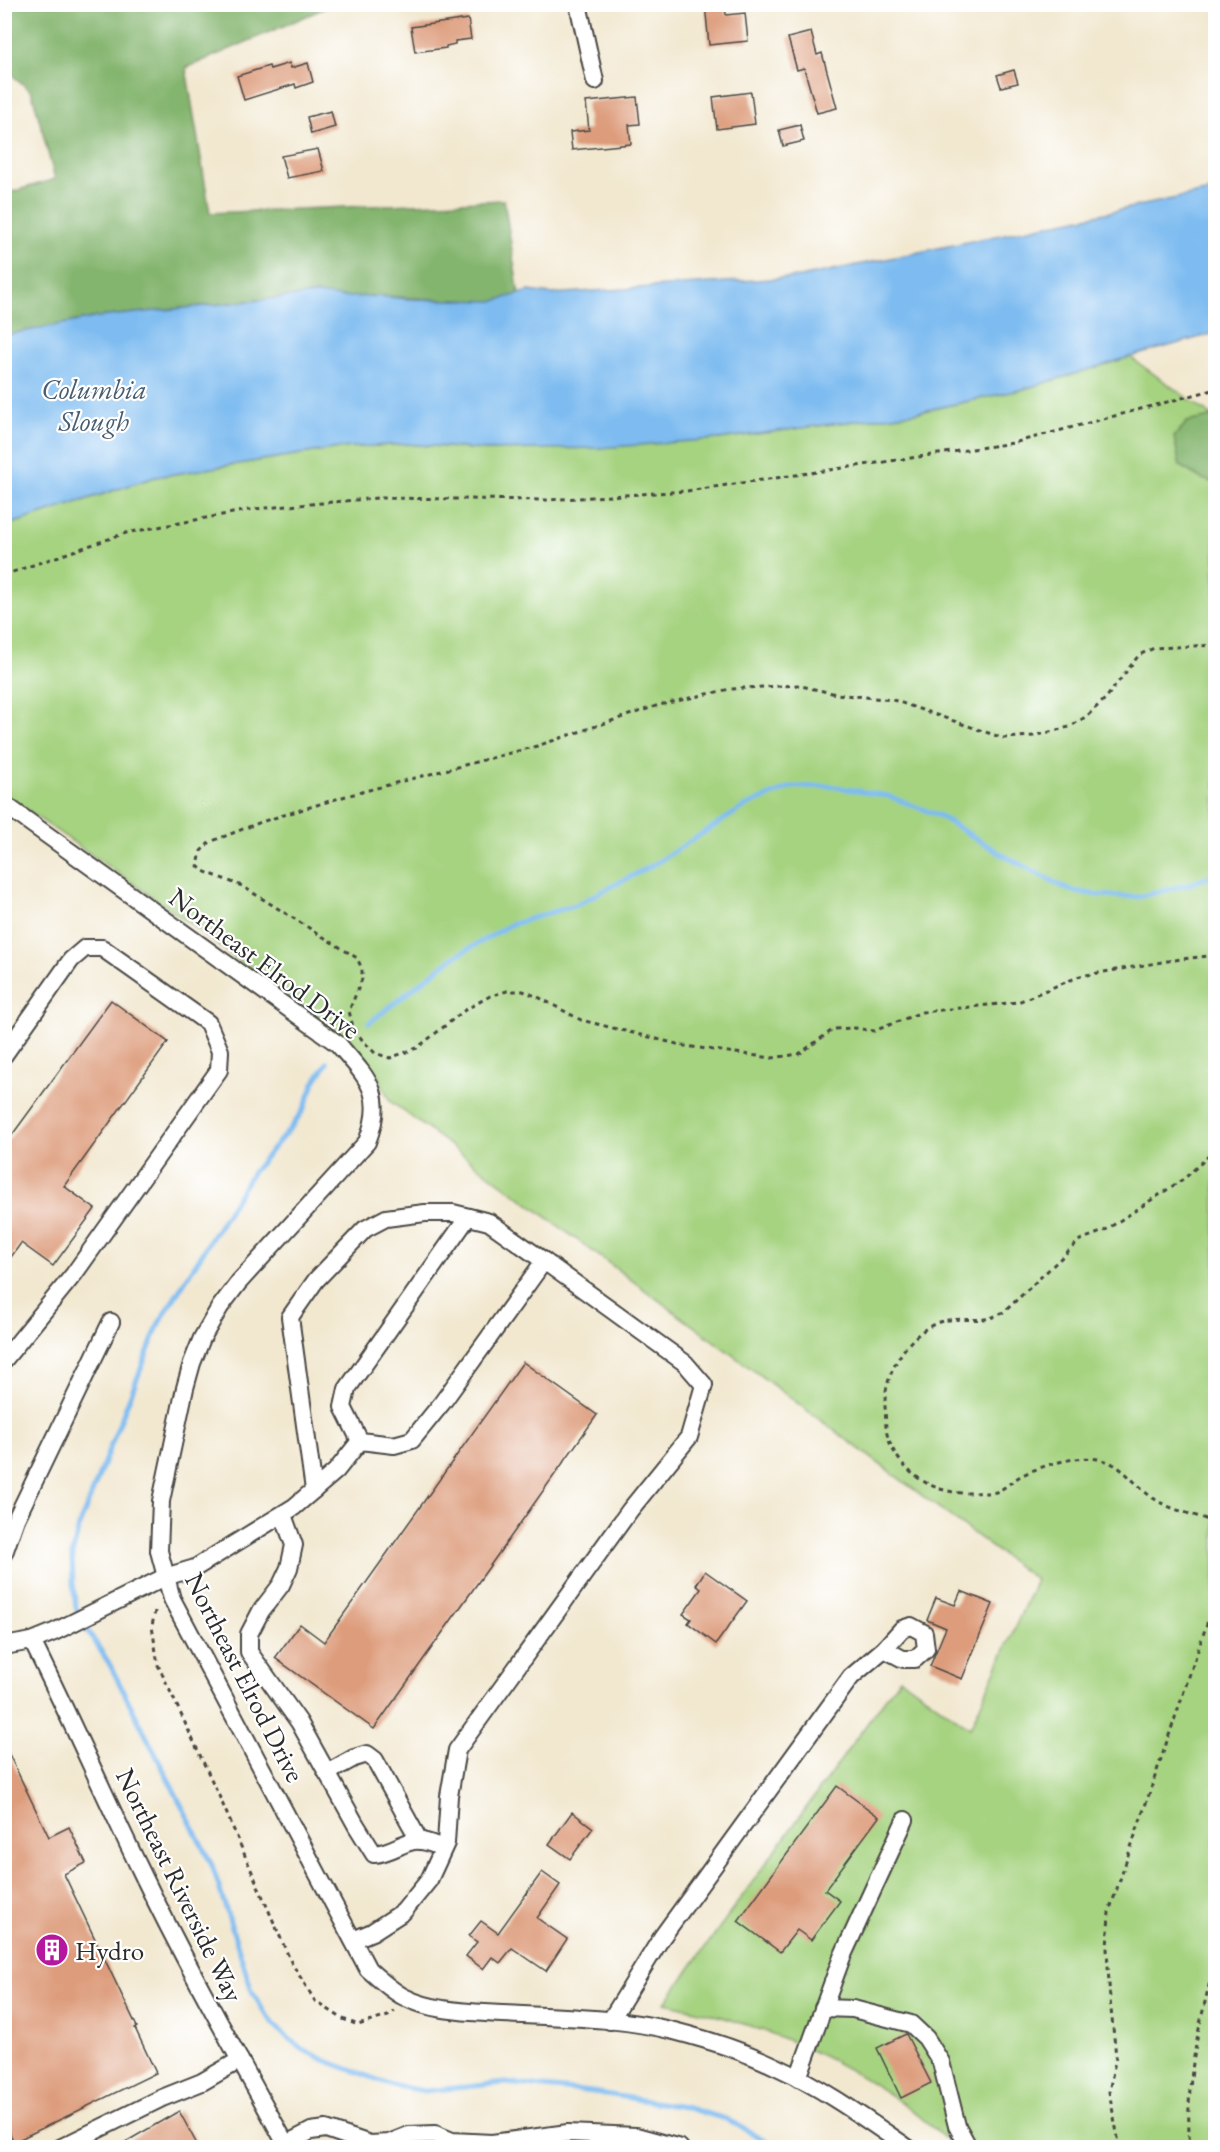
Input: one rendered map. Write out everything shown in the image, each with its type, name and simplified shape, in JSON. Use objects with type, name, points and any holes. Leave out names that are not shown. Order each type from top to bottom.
[{"type":"street","points":[[578,4],[595,81]]},
{"type":"street","name":"Northeast Elrod Drive","points":[[4,804],[338,1044],[372,1087],[376,1113],[367,1142],[239,1281],[202,1338],[185,1388],[161,1501],[159,1551],[172,1599],[368,1970],[405,1997],[424,2004],[460,2011],[610,2021],[672,2031],[742,2051],[798,2078],[855,2111],[908,2148]]},
{"type":"street","points":[[4,1055],[71,960],[85,948],[102,948],[208,1023],[220,1051],[219,1070],[74,1274],[4,1360]]},
{"type":"street","points":[[314,1490],[290,1317],[316,1281],[365,1229],[386,1218],[453,1213],[489,1222],[685,1363],[704,1385],[689,1437],[624,1520],[457,1750],[449,1796],[446,1843],[429,1880],[403,1912],[372,1932],[353,1940]]},
{"type":"street","points":[[360,1441],[343,1407],[347,1389],[468,1217]]},
{"type":"street","points":[[360,1441],[394,1445],[412,1440],[442,1403],[544,1261]]},
{"type":"street","points":[[4,1553],[34,1479],[111,1322]]},
{"type":"street","points":[[4,1646],[32,1641],[165,1577],[195,1568],[283,1515],[336,1471],[360,1441]]},
{"type":"street","points":[[283,1515],[294,1545],[289,1568],[281,1585],[261,1611],[249,1634],[249,1652],[299,1722],[374,1854],[386,1854],[406,1843],[419,1840],[443,1848]]},
{"type":"street","name":"Northeast Riverside Way","points":[[32,1641],[178,1945],[287,2146]]},
{"type":"street","points":[[610,2021],[662,1937],[776,1780],[852,1677],[884,1649]]},
{"type":"street","points":[[327,1773],[354,1758],[367,1754],[375,1760],[419,1840]]},
{"type":"street","points":[[798,2078],[843,1957],[905,1820]]},
{"type":"street","points":[[823,2008],[853,2009],[911,2024],[926,2038],[941,2062],[957,2126],[969,2148]]},
{"type":"street","points":[[60,2148],[162,2098],[202,2082],[240,2060]]},
{"type":"street","points":[[287,2146],[311,2131],[326,2129],[370,2144],[389,2144],[409,2135],[435,2134],[452,2140],[492,2143],[568,2133],[636,2136],[680,2148]]},
{"type":"path","points":[[4,574],[126,532],[254,509],[378,498],[547,500],[687,491],[1013,443],[1215,389]]},
{"type":"path","points":[[1215,645],[1154,648],[1139,656],[1106,698],[1087,716],[1069,727],[1034,736],[1003,738],[893,700],[836,694],[797,685],[729,689],[659,705],[537,746],[346,796],[261,822],[210,842],[201,851],[198,866],[203,871],[242,886],[357,958],[362,969],[362,979],[349,1011],[353,1027],[375,1053],[390,1058],[417,1048],[465,1010],[490,996],[507,991],[523,991],[581,1020],[592,1023],[685,1046],[772,1058],[799,1054],[834,1029],[856,1028],[874,1031],[922,1011],[1018,1002],[1080,976],[1215,953]]},
{"type":"path","points":[[1215,1149],[1185,1178],[1104,1231],[1080,1240],[1004,1312],[990,1318],[967,1318],[937,1323],[910,1341],[895,1362],[885,1401],[887,1433],[896,1456],[912,1475],[937,1489],[957,1493],[996,1492],[1021,1476],[1058,1463],[1083,1457],[1101,1459],[1124,1471],[1149,1495],[1170,1508],[1215,1523]]},
{"type":"path","points":[[1120,2148],[1109,2092],[1116,2056],[1108,1959],[1109,1912],[1215,1597]]},
{"type":"path","points":[[155,1611],[152,1626],[158,1665],[164,1682],[220,1798],[291,1962],[315,2001],[343,2019],[358,2025],[388,2016],[397,2009],[405,1997]]},
{"type":"path","points":[[1190,2148],[1188,2120],[1197,2032],[1215,1958]]},
{"type":"green space","points":[[5,5],[332,5],[186,68],[210,213],[504,200],[519,295],[494,301],[466,301],[379,296],[342,297],[317,294],[98,317],[5,335],[5,194],[55,179],[32,92],[5,69]]},
{"type":"green space","points":[[1130,357],[1215,418],[1215,2147],[955,2147],[916,2114],[882,2090],[824,2056],[762,2030],[665,2003],[900,1678],[970,1728],[1036,1580],[390,1101],[377,1075],[343,1039],[170,909],[5,795],[5,526],[155,477],[339,448],[407,444],[487,450],[718,439],[915,413],[1024,389]]},
{"type":"green space","points":[[1216,416],[1215,483],[1202,479],[1180,466],[1174,437],[1187,422]]},
{"type":"water","name":"Columbia Slough","points":[[1215,190],[1215,333],[1024,389],[914,413],[718,439],[599,448],[487,450],[407,444],[339,448],[155,477],[5,526],[5,335],[98,317],[317,294],[342,297],[379,296],[494,301],[529,291],[551,294],[800,277]]},
{"type":"building","points":[[705,4],[725,4],[726,15],[745,13],[748,41],[709,45]]},
{"type":"building","points":[[468,19],[471,39],[455,41],[455,44],[446,46],[446,48],[415,52],[411,27]]},
{"type":"building","points":[[811,32],[817,55],[822,53],[837,108],[817,113],[804,68],[797,70],[788,38]]},
{"type":"building","points":[[290,63],[291,68],[308,63],[313,82],[296,88],[295,84],[244,100],[237,76],[269,66],[270,69]]},
{"type":"building","points":[[1014,70],[1018,83],[1001,87],[997,75]]},
{"type":"building","points":[[751,92],[755,124],[717,129],[713,97]]},
{"type":"building","points":[[637,97],[640,124],[629,125],[631,144],[572,150],[570,132],[589,130],[586,102]]},
{"type":"building","points":[[331,111],[335,127],[311,134],[307,117]]},
{"type":"building","points":[[800,125],[804,141],[783,146],[779,130]]},
{"type":"building","points":[[318,149],[324,171],[287,178],[281,156]]},
{"type":"building","points":[[111,1000],[168,1042],[64,1186],[95,1209],[53,1266],[21,1243],[4,1267],[4,1146]]},
{"type":"building","points":[[523,1362],[597,1415],[374,1729],[275,1658],[300,1624],[324,1642]]},
{"type":"building","points":[[705,1571],[747,1601],[716,1644],[688,1623],[691,1619],[683,1614],[701,1589],[696,1585]]},
{"type":"building","points":[[961,1591],[993,1604],[962,1679],[930,1666],[946,1628],[927,1620],[936,1598],[955,1605]]},
{"type":"building","name":"Hydro","points":[[4,1744],[49,1837],[69,1827],[86,1863],[64,1874],[137,2027],[135,2028],[156,2073],[14,2142],[4,2122]]},
{"type":"building","points":[[837,1786],[879,1817],[825,1890],[840,1901],[811,1940],[797,1930],[780,1952],[738,1921]]},
{"type":"building","points":[[572,1812],[593,1828],[570,1859],[549,1844]]},
{"type":"building","points":[[542,1872],[560,1885],[537,1918],[567,1939],[546,1971],[512,1948],[500,1963],[492,1957],[483,1969],[466,1956],[477,1942],[469,1936],[481,1921],[498,1933]]},
{"type":"building","points":[[906,2034],[931,2083],[901,2098],[877,2048]]},
{"type":"building","points":[[179,2111],[199,2148],[115,2148]]},
{"type":"waterway","points":[[369,1023],[451,959],[510,925],[578,904],[653,865],[744,807],[791,787],[830,786],[888,796],[938,815],[1003,855],[1069,890],[1098,895],[1138,897],[1190,884],[1216,874]]},
{"type":"waterway","points":[[327,1063],[314,1083],[304,1109],[252,1173],[159,1323],[79,1526],[72,1555],[76,1608],[85,1627],[109,1663],[212,1865],[252,1991],[264,2012],[281,2032],[302,2049],[324,2060],[392,2085],[424,2091],[505,2083],[593,2092],[684,2107],[726,2119],[780,2148]]},
{"type":"place","name":"Hydro","points":[[52,1950]]}]
